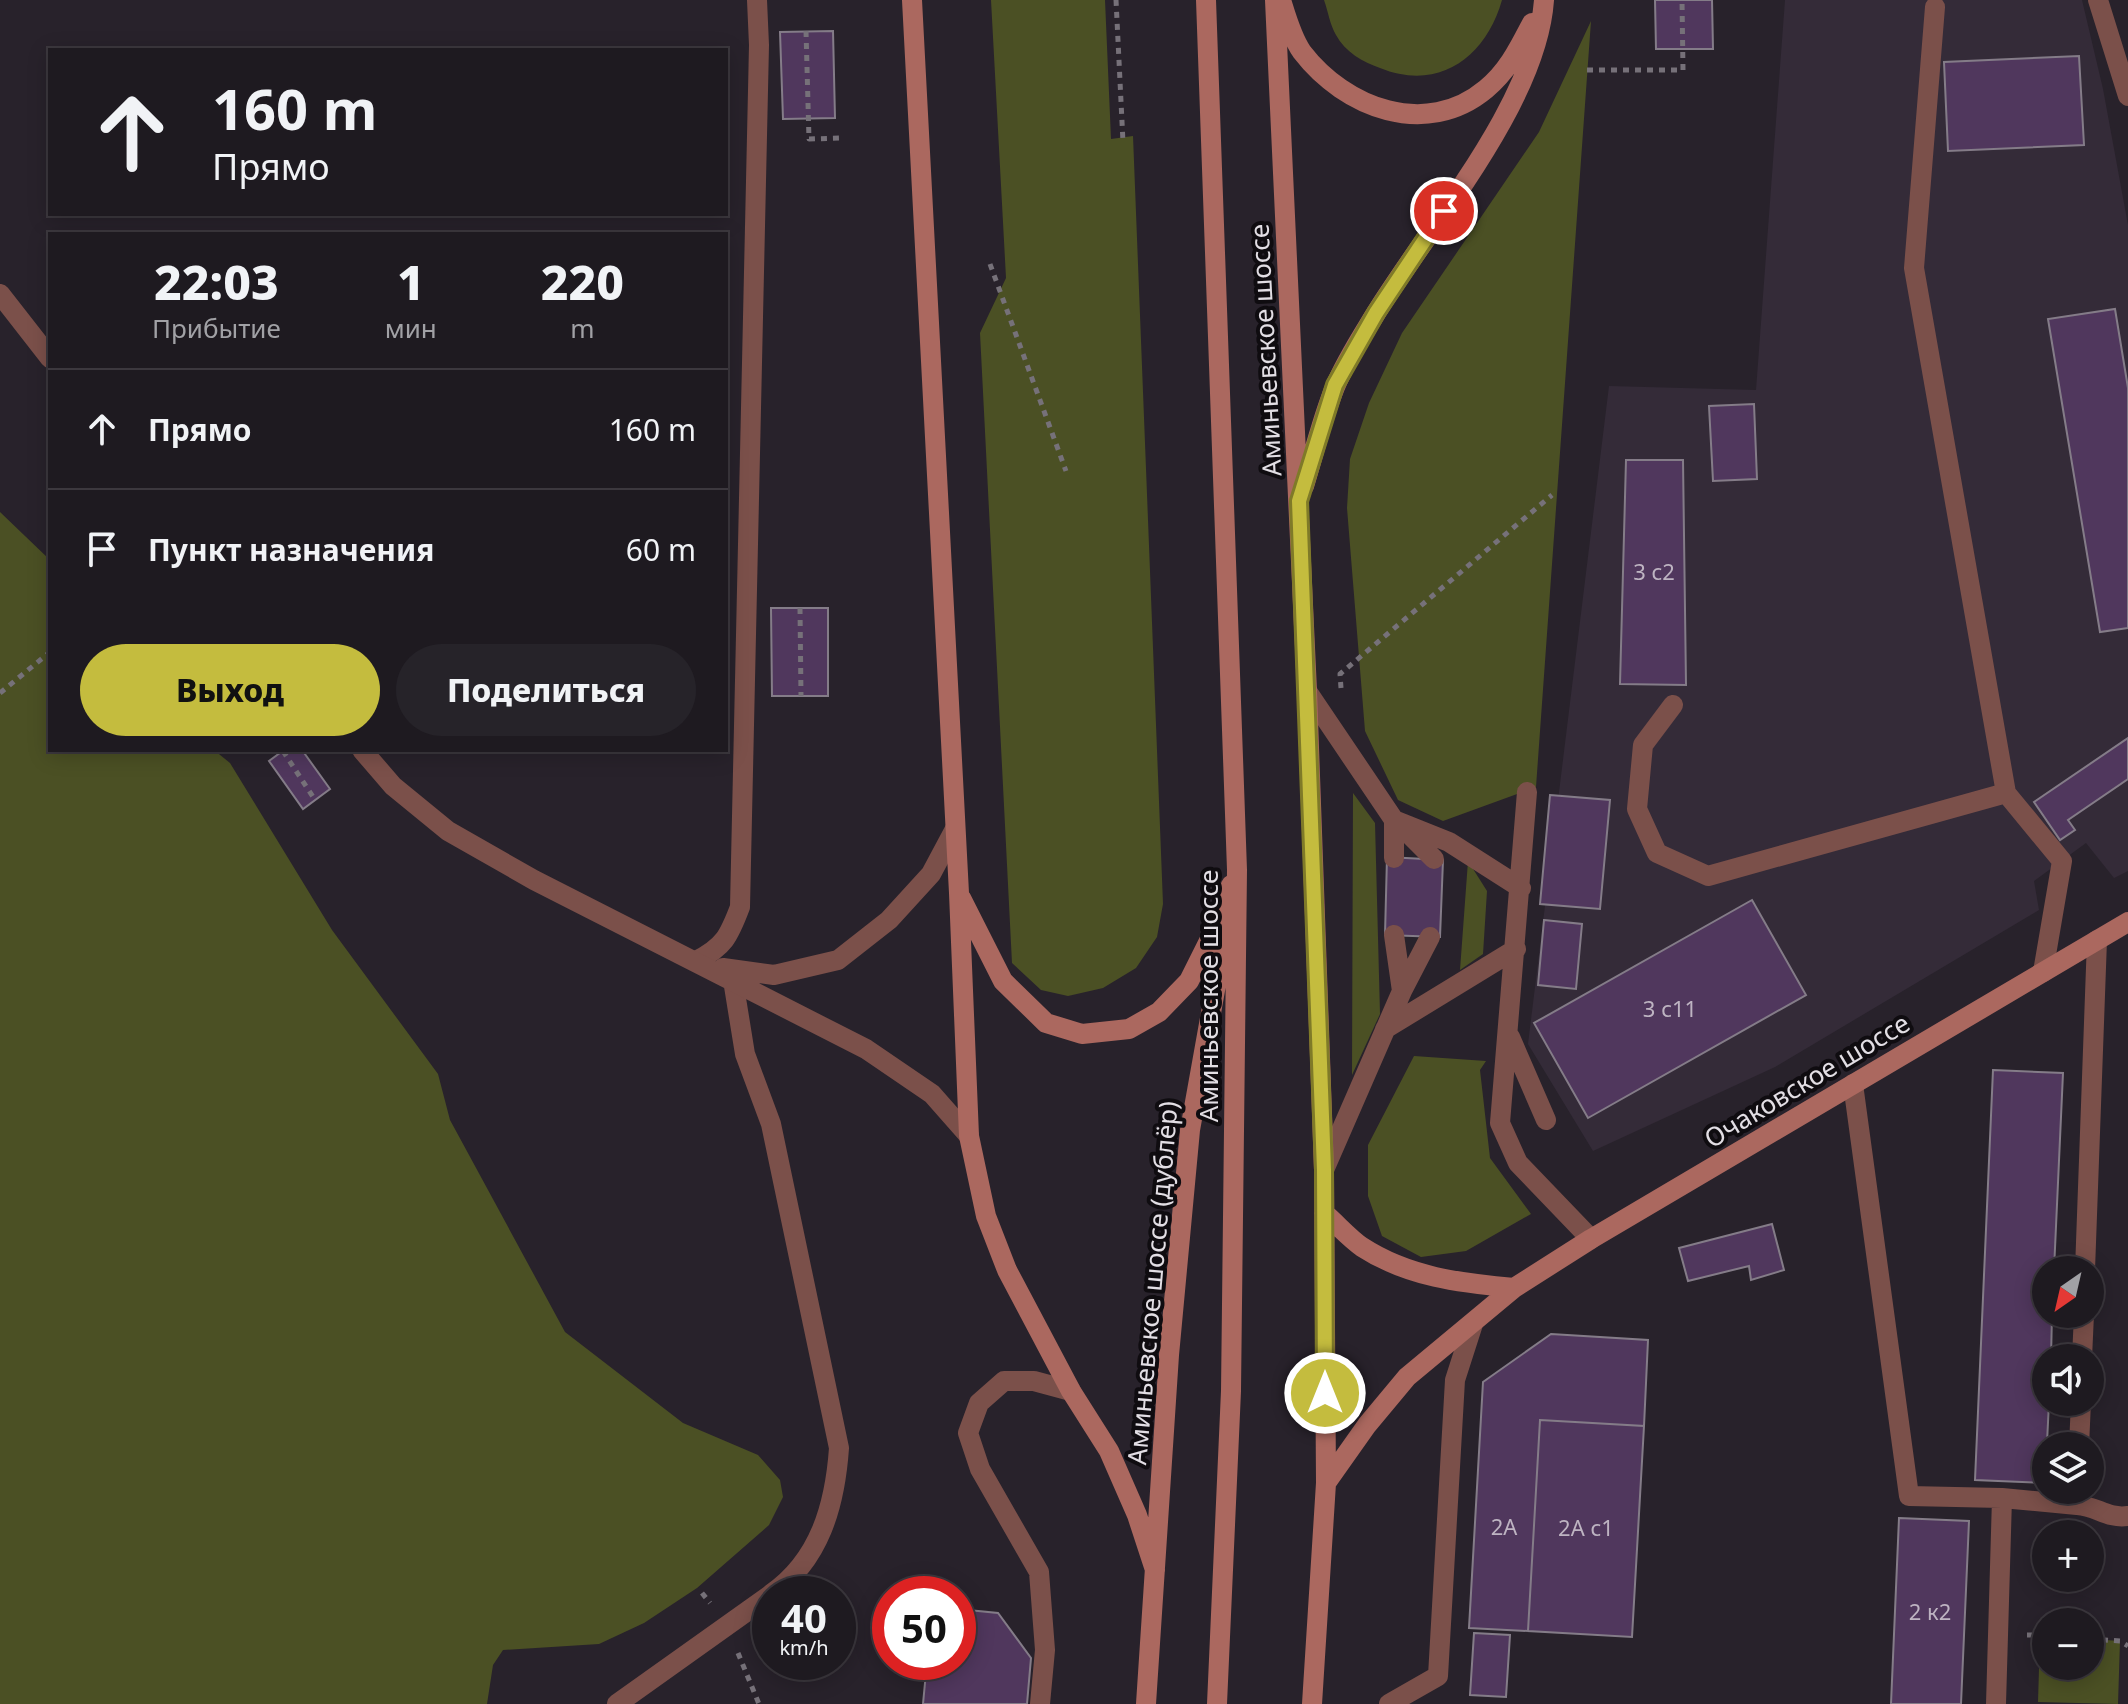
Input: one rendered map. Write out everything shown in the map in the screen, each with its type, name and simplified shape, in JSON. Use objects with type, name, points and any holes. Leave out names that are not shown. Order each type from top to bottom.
[{"type":"main road","points":[[912,0],[969,1136],[986,1216],[1007,1270],[1071,1391],[1109,1451],[1137,1515],[1155,1570]]},
{"type":"main road","name":"Аминьевское шоссе","points":[[1206,0],[1237,870],[1231,1391],[1217,1704]]},
{"type":"main road","name":"Аминьевское шоссе","points":[[1275,0],[1307,691],[1324,1170],[1326,1483],[1312,1704]]},
{"type":"main road","points":[[1281,0],[1300,49],[1334,86],[1373,107],[1409,115],[1453,108],[1485,90],[1513,61],[1542,0]]},
{"type":"main road","points":[[1299,501],[1335,385],[1376,313],[1505,114],[1526,72],[1543,22],[1542,0]]},
{"type":"main road","points":[[959,893],[1003,981],[1046,1023],[1082,1034],[1129,1029],[1159,1012],[1189,981],[1216,927],[1237,870]]},
{"type":"main road","name":"Аминьевское шоссе (дублёр)","points":[[1146,1704],[1169,1355],[1190,1130],[1237,870]]},
{"type":"main road","name":"Очаковское шоссе","points":[[1326,1483],[1367,1425],[1407,1377],[1514,1288],[1591,1239],[2128,922]]},
{"type":"main road","points":[[1324,1213],[1360,1246],[1397,1267],[1458,1283],[1514,1288]]},
{"type":"street","points":[[696,961],[715,951],[730,935],[740,907],[759,45],[757,0]]},
{"type":"street","points":[[2098,0],[2128,96]]},
{"type":"street","points":[[1935,7],[1914,268],[2006,793],[2062,861],[2043,972]]},
{"type":"street","points":[[0,294],[48,355]]},
{"type":"street","points":[[1307,691],[1394,820],[1434,859]]},
{"type":"street","points":[[1673,705],[1643,745],[1637,809],[1657,853],[1708,876],[2006,793]]},
{"type":"street","points":[[364,752],[393,786],[448,831],[534,880],[866,1049],[932,1094],[969,1136]]},
{"type":"street","points":[[1527,792],[1500,1123],[1518,1163],[1591,1239]]},
{"type":"street","points":[[1394,820],[1394,858]]},
{"type":"street","points":[[1394,820],[1449,842],[1521,888]]},
{"type":"street","points":[[696,961],[739,972],[774,975],[838,960],[889,920],[931,874],[955,829]]},
{"type":"street","points":[[1394,935],[1402,991]]},
{"type":"street","points":[[1324,1170],[1402,991],[1430,937]]},
{"type":"street","points":[[2086,1256],[2097,940]]},
{"type":"street","points":[[1385,1029],[1516,949]]},
{"type":"street","points":[[733,980],[745,1054],[771,1124],[839,1448],[837,1484],[828,1518],[812,1553],[794,1576]]},
{"type":"street","points":[[1508,1033],[1546,1120]]},
{"type":"street","points":[[1853,1084],[1909,1496],[2032,1498]]},
{"type":"street","points":[[1389,1704],[1438,1676],[1455,1380],[1473,1324]]},
{"type":"street","points":[[1040,1704],[1045,1650],[1039,1572],[980,1469],[968,1433],[979,1403],[1004,1381],[1034,1381],[1071,1391]]},
{"type":"street","points":[[1996,1704],[2002,1498]]},
{"type":"street","points":[[2086,1504],[2114,1518],[2128,1516]]},
{"type":"street","points":[[617,1704],[752,1607]]},
{"type":"path","points":[[1116,0],[1123,142]]},
{"type":"path","points":[[1587,70],[1683,70],[1682,0]]},
{"type":"path","points":[[806,31],[809,139],[843,138]]},
{"type":"path","points":[[990,264],[1066,471]]},
{"type":"path","points":[[1342,741],[1340,674],[1552,495]]},
{"type":"path","points":[[800,608],[801,696]]},
{"type":"path","points":[[0,693],[48,654]]},
{"type":"path","points":[[284,752],[315,800]]},
{"type":"path","points":[[2104,1640],[2120,1641],[2128,1646]]},
{"type":"shaded area","points":[[1785,0],[2082,0],[2103,89],[2128,225],[2128,871],[2114,878],[2086,843],[2034,881],[2039,910],[1775,1067],[1593,1151],[1528,1044],[1609,386],[1756,390]]},
{"type":"green space","points":[[991,0],[1105,0],[1111,139],[1133,136],[1163,904],[1157,937],[1136,968],[1103,988],[1068,996],[1041,990],[1012,963],[980,333],[1006,278]]},
{"type":"green space","points":[[1324,0],[1502,0],[1495,20],[1472,53],[1440,72],[1422,76],[1380,68],[1349,51],[1334,31]]},
{"type":"green space","points":[[1591,21],[1536,787],[1443,821],[1398,800],[1365,731],[1347,508],[1350,459],[1369,403],[1402,333],[1539,132]]},
{"type":"green space","points":[[0,512],[48,558],[48,752],[216,752],[230,763],[332,930],[438,1074],[450,1120],[565,1332],[683,1423],[758,1455],[780,1480],[783,1497],[769,1525],[697,1588],[644,1623],[599,1644],[503,1650],[493,1665],[487,1704],[0,1704]]},
{"type":"green space","points":[[1353,793],[1375,823],[1380,1014],[1352,1075]]},
{"type":"green space","points":[[1468,861],[1487,891],[1483,954],[1460,970]]},
{"type":"green space","points":[[1414,1056],[1486,1061],[1480,1070],[1490,1158],[1531,1214],[1466,1251],[1421,1257],[1382,1236],[1368,1196],[1368,1145]]},
{"type":"green space","points":[[2104,1640],[2120,1641],[2118,1704],[2038,1702],[2039,1680],[2104,1680]]},
{"type":"building","points":[[1655,0],[1712,0],[1713,49],[1656,49]]},
{"type":"building","points":[[833,31],[835,118],[783,119],[780,32]]},
{"type":"building","points":[[2079,56],[2084,145],[1948,151],[1944,62]]},
{"type":"building","points":[[2115,309],[2128,388],[2128,628],[2100,632],[2048,319]]},
{"type":"building","points":[[1754,404],[1757,479],[1713,481],[1709,406]]},
{"type":"building","points":[[1626,460],[1683,460],[1686,685],[1620,684]]},
{"type":"building","points":[[771,608],[828,608],[828,696],[772,696]]},
{"type":"building","points":[[2128,738],[2128,779],[2068,820],[2075,830],[2060,840],[2034,802]]},
{"type":"building","points":[[281,752],[303,752],[330,789],[303,809],[269,761]]},
{"type":"building","points":[[1550,795],[1610,800],[1600,909],[1540,904]]},
{"type":"building","points":[[1387,857],[1443,860],[1440,937],[1385,935]]},
{"type":"building","points":[[1752,900],[1806,995],[1588,1118],[1534,1023]]},
{"type":"building","points":[[1544,920],[1582,924],[1576,989],[1538,985]]},
{"type":"building","points":[[1993,1070],[2063,1073],[2055,1256],[2032,1256],[2032,1328],[2052,1328],[2051,1344],[2032,1344],[2032,1416],[2048,1416],[2048,1432],[2032,1432],[2032,1482],[1975,1480]]},
{"type":"building","points":[[1772,1224],[1784,1270],[1751,1280],[1749,1266],[1688,1281],[1679,1248]]},
{"type":"building","points":[[1551,1334],[1648,1340],[1644,1426],[1540,1420],[1528,1631],[1469,1628],[1483,1382]]},
{"type":"building","points":[[1540,1420],[1644,1426],[1632,1637],[1528,1631]]},
{"type":"building","points":[[1899,1518],[1969,1521],[1961,1704],[1891,1704]]},
{"type":"building","points":[[976,1611],[998,1613],[1031,1658],[1027,1704],[923,1704],[925,1680],[976,1680]]},
{"type":"building","points":[[1474,1633],[1510,1635],[1506,1697],[1470,1695]]},
{"type":"route","points":[[1325,1393],[1324,1170],[1299,501],[1335,385],[1376,313],[1444,211]]}]
